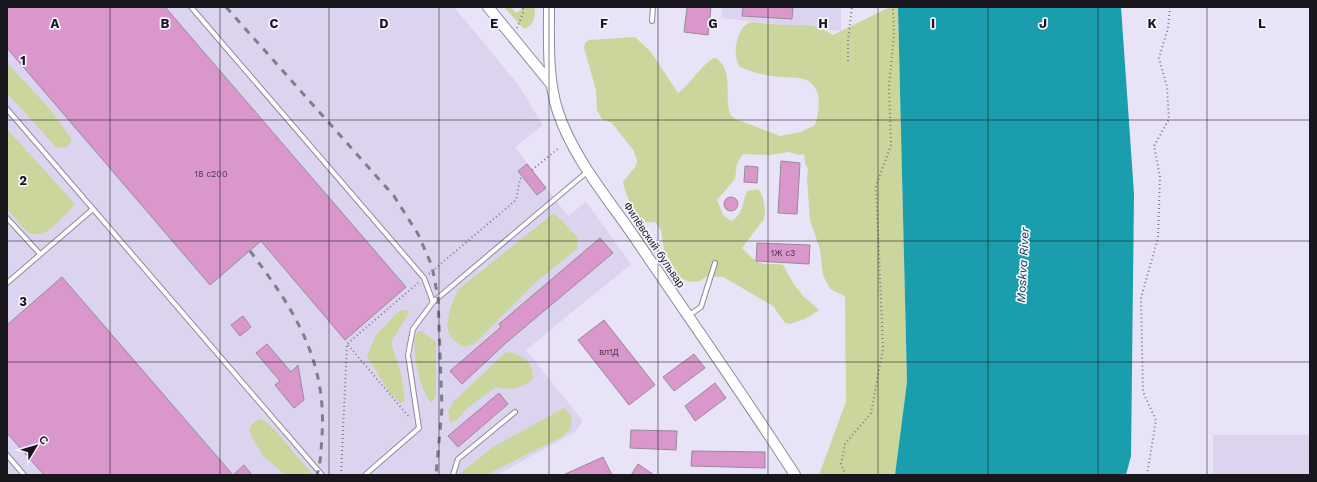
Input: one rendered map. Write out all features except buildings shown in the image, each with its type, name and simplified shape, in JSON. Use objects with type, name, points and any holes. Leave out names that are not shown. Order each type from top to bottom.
[{"type":"street","points":[[488,7],[551,84]]},
{"type":"street","name":"Филёвский бульвар","points":[[549,7],[551,84],[557,110],[564,128],[589,171],[758,417],[795,475]]},
{"type":"lane","points":[[191,7],[424,278],[434,302]]},
{"type":"lane","points":[[652,20],[653,7]]},
{"type":"lane","points":[[7,109],[322,475]]},
{"type":"lane","points":[[365,475],[419,428],[408,355],[413,329],[434,302],[589,171]]},
{"type":"lane","points":[[7,283],[93,209]]},
{"type":"lane","points":[[7,218],[40,254]]},
{"type":"lane","points":[[688,316],[700,307],[716,263]]},
{"type":"lane","points":[[453,475],[458,459],[515,412]]},
{"type":"lane","points":[[7,455],[24,475]]},
{"type":"path","points":[[516,29],[524,13],[523,7]]},
{"type":"path","points":[[848,61],[848,40],[852,7]]},
{"type":"path","points":[[846,475],[840,464],[845,444],[871,413],[883,350],[876,186],[891,145],[888,86],[894,34],[893,7]]},
{"type":"path","points":[[1147,475],[1156,420],[1143,392],[1141,298],[1158,238],[1160,177],[1154,146],[1169,119],[1168,87],[1159,58],[1168,28],[1170,7]]},
{"type":"path","points":[[532,170],[559,148]]},
{"type":"path","points":[[341,475],[347,344],[516,200],[520,179],[523,177]]},
{"type":"path","points":[[347,344],[419,428]]},
{"type":"shaded area","points":[[7,7],[454,7],[517,83],[543,125],[515,147],[568,216],[586,202],[631,264],[526,350],[583,421],[575,432],[497,475],[7,475]]},
{"type":"shaded area","points":[[722,7],[841,7],[841,31],[721,18]]},
{"type":"shaded area","points":[[1213,435],[1310,435],[1310,475],[1213,475]]},
{"type":"green space","points":[[504,7],[511,7],[516,13],[525,7],[535,7],[535,15],[532,23],[524,29]]},
{"type":"green space","points":[[890,7],[898,7],[907,382],[895,475],[819,475],[846,402],[845,296],[830,289],[823,275],[820,249],[810,220],[807,179],[808,168],[805,164],[804,154],[799,155],[789,152],[769,155],[743,154],[737,163],[735,179],[717,200],[723,215],[731,221],[740,212],[747,191],[758,189],[762,195],[765,211],[764,219],[742,248],[758,262],[783,265],[793,283],[803,296],[819,310],[805,319],[790,324],[785,323],[773,306],[723,277],[707,276],[704,279],[693,282],[679,277],[664,250],[661,230],[655,222],[646,222],[640,218],[633,209],[628,197],[623,182],[636,166],[637,161],[634,151],[612,123],[602,119],[597,110],[596,90],[584,48],[585,43],[589,40],[635,37],[651,52],[678,93],[706,64],[715,58],[725,69],[727,76],[728,101],[731,116],[780,136],[801,132],[815,125],[819,105],[817,92],[810,82],[804,79],[766,75],[740,67],[737,62],[736,49],[742,29],[751,22],[779,25],[806,25],[816,27],[833,35]]},
{"type":"green space","points":[[7,63],[50,109],[70,137],[72,142],[64,148],[56,147],[7,93]]},
{"type":"green space","points":[[7,129],[75,204],[54,226],[41,234],[28,232],[7,209]]},
{"type":"green space","points":[[554,213],[577,237],[578,248],[536,282],[474,344],[464,347],[452,339],[448,331],[448,320],[455,297],[460,288]]},
{"type":"green space","points":[[403,310],[410,311],[391,342],[401,374],[405,401],[401,403],[389,392],[367,356],[376,335],[398,312]]},
{"type":"green space","points":[[418,331],[423,332],[436,342],[436,396],[431,403],[423,389],[415,357],[414,346]]},
{"type":"green space","points":[[510,352],[528,361],[532,368],[533,379],[516,388],[507,389],[496,387],[467,408],[456,421],[450,422],[448,412],[453,402],[505,353]]},
{"type":"green space","points":[[564,408],[571,415],[571,423],[569,430],[562,437],[486,475],[458,475],[493,447]]},
{"type":"green space","points":[[262,419],[274,429],[313,475],[285,475],[263,456],[249,432],[253,423]]},
{"type":"water","name":"Moskva River","points":[[898,7],[1121,7],[1134,194],[1131,456],[1126,475],[895,475],[907,382]]},
{"type":"railway","points":[[226,7],[394,196],[418,234],[432,266],[438,298],[442,408],[436,475]]},
{"type":"railway","points":[[250,251],[281,294],[304,337],[313,359],[319,383],[322,409],[321,451],[317,475]]}]
